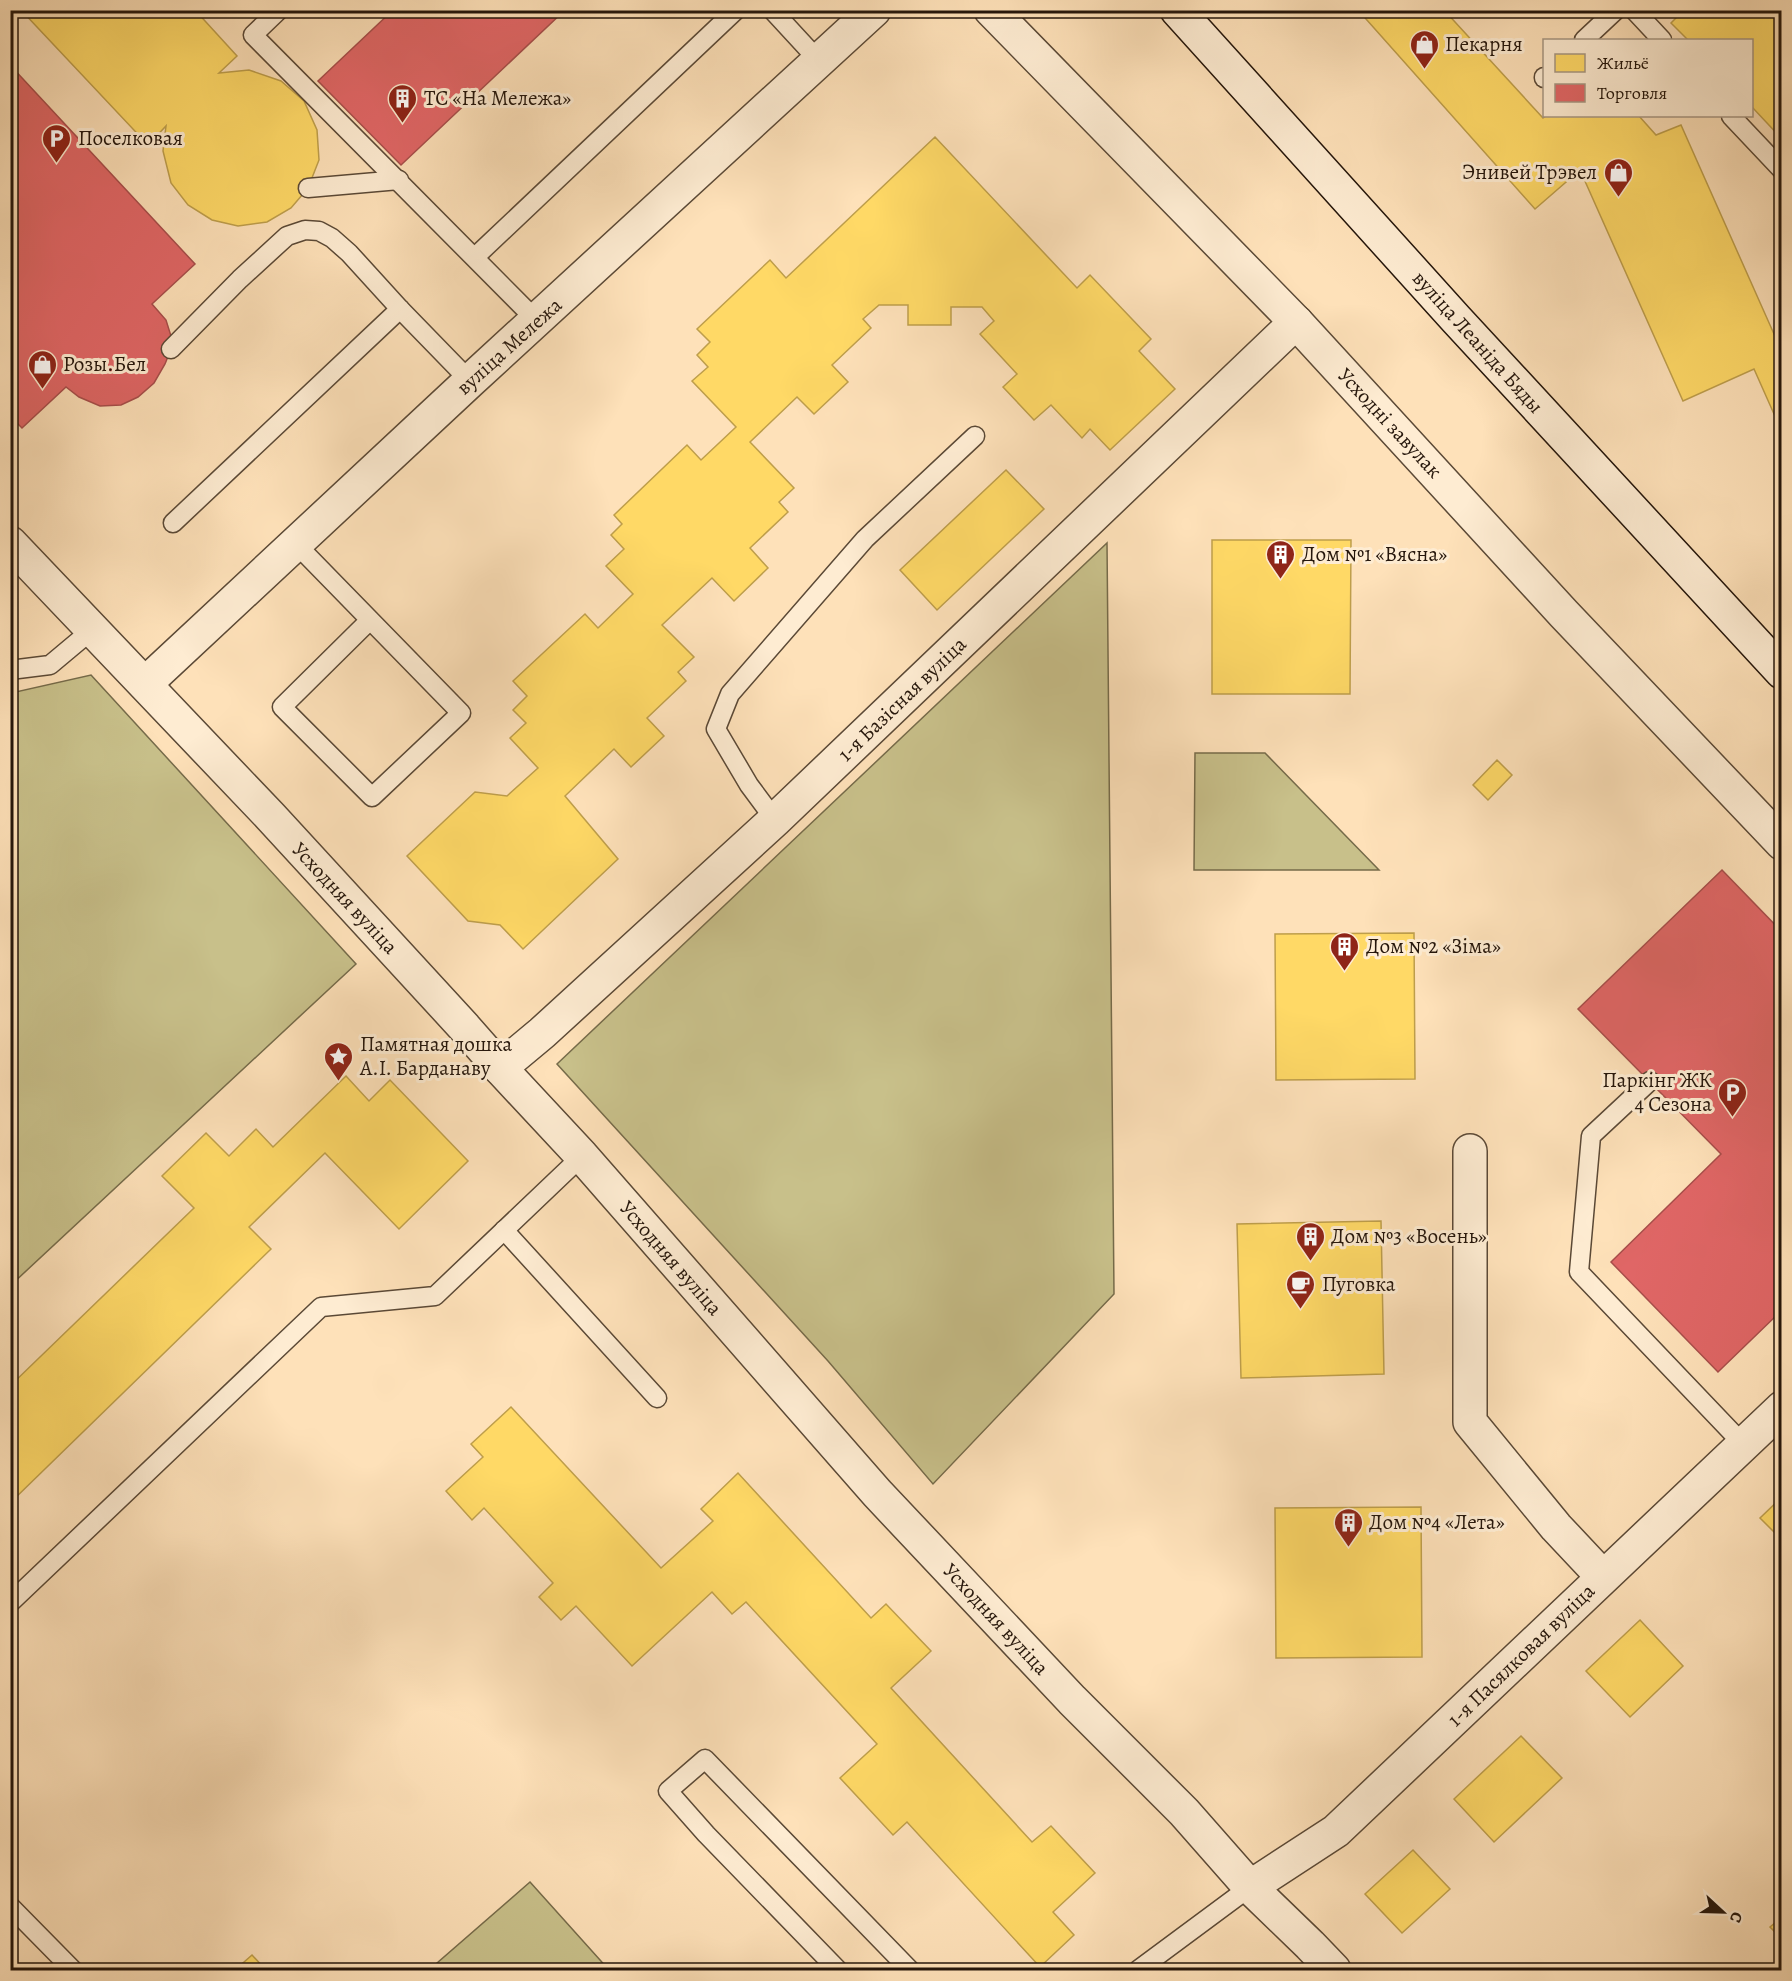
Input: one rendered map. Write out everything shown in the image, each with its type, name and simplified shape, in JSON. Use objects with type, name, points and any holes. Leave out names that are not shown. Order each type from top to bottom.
[{"type":"street","name":"вуліца Мележа","points":[[146,684],[470,381],[874,10]]},
{"type":"street","name":"Усходні завулак","points":[[992,10],[1296,322],[1564,614],[1782,843]]},
{"type":"street","name":"вуліца Леаніда Бяды","points":[[1177,10],[1456,319],[1782,672]]},
{"type":"street","name":"1-я Базісная вуліца","points":[[500,1068],[775,820],[1296,322]]},
{"type":"street","name":"Усходняя вуліца","points":[[10,543],[146,684],[582,1156],[877,1492],[1072,1700],[1184,1812],[1250,1887],[1334,1971]]},
{"type":"street","points":[[1470,1151],[1470,1422],[1556,1527],[1603,1577]]},
{"type":"street","name":"1-я Пасялковая вуліца","points":[[1250,1887],[1336,1831],[1782,1408]]},
{"type":"lane","points":[[279,10],[253,35],[537,321]]},
{"type":"lane","points":[[475,257],[736,10]]},
{"type":"lane","points":[[772,10],[819,61]]},
{"type":"lane","points":[[1585,39],[1616,10]]},
{"type":"lane","points":[[1634,10],[1661,39]]},
{"type":"lane","points":[[1732,117],[1782,170]]},
{"type":"lane","points":[[308,188],[399,180]]},
{"type":"lane","points":[[171,349],[240,279],[287,236],[305,230],[319,231],[332,238],[349,253],[470,381]]},
{"type":"lane","points":[[172,523],[400,309]]},
{"type":"lane","points":[[775,820],[749,785],[716,729],[730,694],[865,539],[975,436]]},
{"type":"lane","points":[[296,544],[461,713],[372,797],[282,707],[370,620]]},
{"type":"lane","points":[[10,670],[50,665],[93,629]]},
{"type":"lane","points":[[1650,1081],[1591,1136],[1579,1272],[1743,1444]]},
{"type":"lane","points":[[10,1603],[321,1307],[435,1296],[582,1156]]},
{"type":"lane","points":[[504,1230],[657,1398]]},
{"type":"lane","points":[[838,1971],[706,1834],[668,1791],[705,1759],[910,1971]]},
{"type":"lane","points":[[1138,1971],[1250,1887]]},
{"type":"lane","points":[[10,1906],[73,1971]]},
{"type":"shaded area","points":[[1107,543],[1114,1294],[933,1484],[828,1361],[557,1064]]},
{"type":"shaded area","points":[[91,675],[356,964],[11,1285],[11,693]]},
{"type":"shaded area","points":[[1195,753],[1265,753],[1379,870],[1194,870]]},
{"type":"shaded area","points":[[530,1882],[609,1970],[429,1970]]},
{"type":"building: Жильё","points":[[21,10],[195,10],[237,56],[219,73],[249,70],[281,81],[304,101],[317,130],[319,160],[308,188],[291,208],[267,222],[238,226],[212,220],[188,205],[171,183],[163,151],[166,126],[148,145]]},
{"type":"building: Жильё","points":[[1358,10],[1444,10],[1543,118],[1640,117],[1656,135],[1681,125],[1782,352],[1782,432],[1754,369],[1683,401],[1580,170],[1535,209]]},
{"type":"building: Жильё","points":[[1684,10],[1782,10],[1782,139],[1753,108],[1753,39],[1687,39],[1671,23]]},
{"type":"building: Жильё","points":[[935,137],[1077,288],[1090,275],[1151,339],[1139,351],[1175,389],[1110,450],[1090,429],[1082,438],[1051,405],[1034,420],[1003,387],[1017,374],[980,334],[994,321],[982,307],[951,307],[951,325],[908,325],[908,305],[879,305],[863,319],[871,328],[832,365],[848,382],[814,414],[797,397],[750,442],[794,488],[779,502],[788,512],[750,548],[768,568],[734,601],[712,578],[662,625],[694,657],[678,672],[686,681],[647,718],[664,736],[631,767],[614,749],[565,796],[618,859],[523,949],[500,925],[468,921],[407,856],[475,792],[507,796],[538,768],[510,738],[526,723],[513,710],[527,696],[513,681],[585,614],[598,628],[633,594],[606,566],[624,549],[611,535],[622,524],[614,515],[687,445],[701,460],[736,427],[692,381],[708,367],[697,355],[710,342],[697,329],[770,260],[786,278]]},
{"type":"building: Жильё","points":[[1006,470],[1044,509],[937,610],[900,570]]},
{"type":"building: Жильё","name":"Дом №1 «Вясна»","points":[[1212,540],[1351,540],[1350,694],[1212,694]]},
{"type":"building: Жильё","points":[[1497,760],[1512,775],[1488,800],[1473,785]]},
{"type":"building: Жильё","name":"Дом №2 «Зіма»","points":[[1414,933],[1415,1079],[1276,1080],[1275,934]]},
{"type":"building: Жильё","points":[[346,1076],[369,1101],[390,1080],[468,1161],[399,1229],[325,1153],[249,1227],[271,1249],[10,1503],[10,1386],[194,1208],[162,1176],[206,1133],[229,1156],[256,1129],[273,1147]]},
{"type":"building: Жильё","name":"Дом №3 «Восень»","points":[[1381,1221],[1384,1374],[1241,1378],[1237,1224]]},
{"type":"building: Жильё","points":[[511,1407],[661,1568],[713,1521],[701,1509],[738,1473],[871,1618],[886,1604],[931,1651],[891,1688],[1032,1842],[1051,1826],[1095,1873],[1053,1912],[1074,1935],[1040,1967],[907,1822],[893,1835],[840,1778],[877,1744],[746,1602],[732,1614],[712,1592],[632,1666],[576,1606],[561,1620],[539,1597],[553,1583],[484,1508],[472,1520],[446,1491],[483,1457],[471,1444]]},
{"type":"building: Жильё","points":[[1782,1497],[1782,1540],[1760,1518]]},
{"type":"building: Жильё","name":"Дом №4 «Лета»","points":[[1421,1507],[1422,1657],[1276,1658],[1275,1508]]},
{"type":"building: Жильё","points":[[1640,1620],[1683,1666],[1630,1717],[1586,1671]]},
{"type":"building: Жильё","points":[[1521,1736],[1562,1778],[1494,1842],[1454,1799]]},
{"type":"building: Жильё","points":[[1413,1850],[1450,1889],[1402,1933],[1365,1894]]},
{"type":"building: Жильё","points":[[1782,1917],[1782,1939],[1770,1927]]},
{"type":"building: Жильё","points":[[252,1955],[266,1970],[235,1970]]},
{"type":"building: Торговля","name":"ТС «На Мележа»","points":[[393,10],[565,10],[401,165],[318,81]]},
{"type":"building: Торговля","name":"Поселковая","points":[[10,65],[195,264],[152,304],[166,320],[171,336],[171,349],[154,383],[138,397],[121,405],[100,406],[79,397],[66,387],[22,428],[10,416]]},
{"type":"building: Торговля","name":"Паркінг ЖК 4 Сезона","points":[[1722,870],[1782,932],[1782,1310],[1718,1372],[1611,1262],[1721,1154],[1578,1009]]},
{"type":"place","name":"Пекарня","points":[[1424,70]]},
{"type":"place","name":"ТС «На Мележа»","points":[[403,124]]},
{"type":"place","name":"Поселковая","points":[[57,164]]},
{"type":"place","name":"Энивей Трэвел","points":[[1618,198]]},
{"type":"place","name":"Розы.Бел","points":[[42,390]]},
{"type":"place","name":"Дом №1 «Вясна»","points":[[1281,580]]},
{"type":"place","name":"Дом №2 «Зіма»","points":[[1345,972]]},
{"type":"place","name":"Памятная дошка А.І. Барданаву","points":[[339,1082]]},
{"type":"place","name":"Паркінг ЖК 4 Сезона","points":[[1733,1118]]},
{"type":"place","name":"Дом №3 «Восень»","points":[[1310,1262]]},
{"type":"place","name":"Пуговка","points":[[1301,1310]]},
{"type":"place","name":"Дом №4 «Лета»","points":[[1348,1548]]}]
